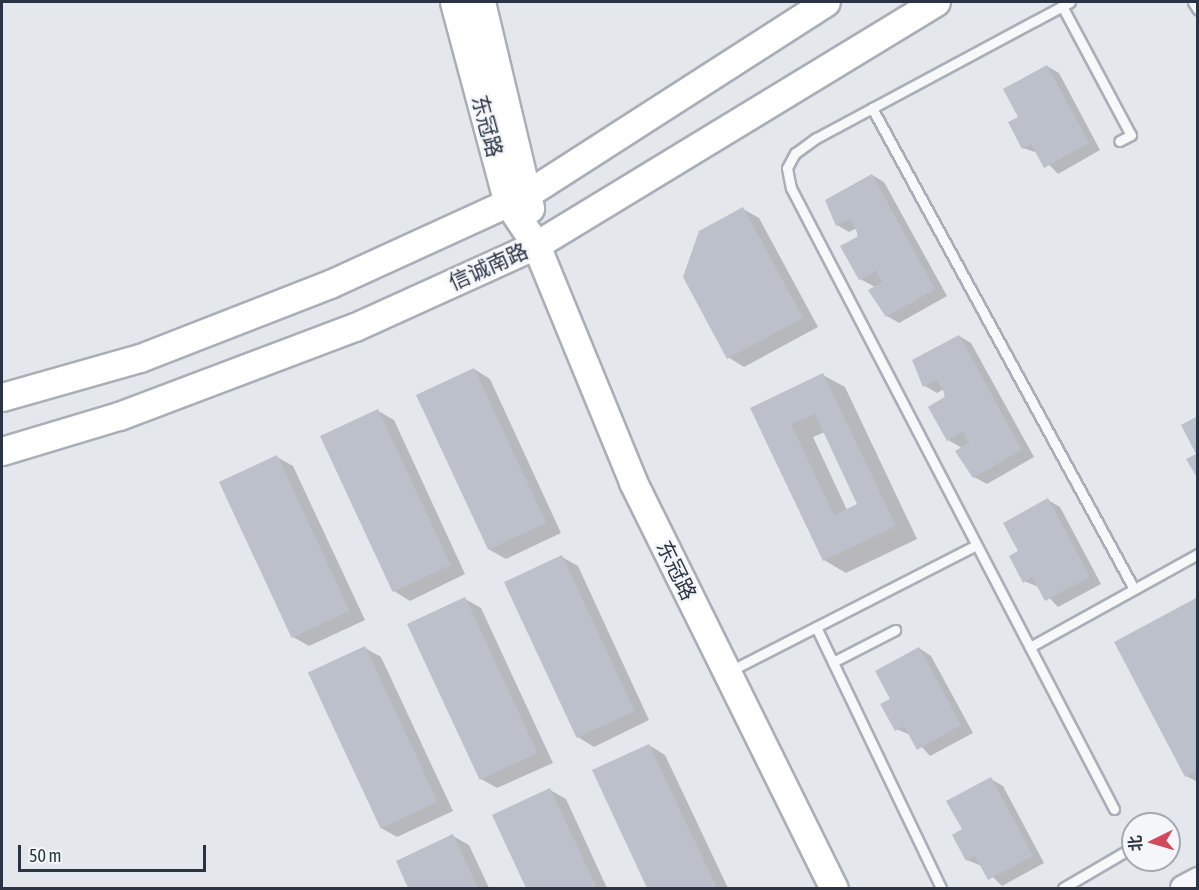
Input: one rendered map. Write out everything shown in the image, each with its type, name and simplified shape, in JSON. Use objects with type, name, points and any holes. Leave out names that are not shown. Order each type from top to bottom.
[{"type":"main road","name":"东冠路","points":[[454,2],[517,198],[633,482],[834,888]]},
{"type":"main road","name":"东冠路","points":[[481,2],[517,198]]},
{"type":"main road","points":[[2,397],[163,349],[330,284],[517,198],[826,2]]},
{"type":"main road","name":"信诚南路","points":[[2,451],[118,416],[355,327],[536,245],[936,2]]},
{"type":"street","points":[[1183,888],[1197,880]]},
{"type":"lane","points":[[1193,2],[1197,10]]},
{"type":"lane","points":[[1114,809],[791,188],[787,168],[795,153],[872,108],[1066,4],[1131,135],[1119,141]]},
{"type":"lane","points":[[872,108],[1134,589]]},
{"type":"lane","points":[[728,673],[976,544]]},
{"type":"lane","points":[[1030,647],[1197,554]]},
{"type":"lane","points":[[816,627],[941,888]]},
{"type":"lane","points":[[833,662],[895,630]]},
{"type":"lane","points":[[1064,888],[1121,854]]},
{"type":"building","points":[[1047,65],[1089,143],[1044,168],[1031,144],[1022,149],[1008,122],[1018,117],[1003,89]]},
{"type":"building","points":[[872,174],[935,289],[886,317],[868,290],[882,282],[876,271],[859,280],[840,246],[859,236],[850,219],[836,226],[825,200]]},
{"type":"building","points":[[743,207],[803,318],[727,359],[683,277],[699,231]]},
{"type":"building","points":[[959,335],[1022,450],[973,478],[955,451],[969,443],[963,431],[947,441],[928,407],[946,396],[937,380],[923,387],[912,360]]},
{"type":"building","points":[[474,368],[546,523],[488,550],[416,395]]},
{"type":"building","points":[[823,373],[896,526],[823,561],[750,408]],"holes":[[[815,414],[857,504],[834,515],[791,424]]]},
{"type":"building","points":[[378,409],[451,565],[393,592],[320,436]]},
{"type":"building","points":[[1198,416],[1198,479],[1186,459],[1196,454],[1181,425]]},
{"type":"building","points":[[277,455],[350,611],[292,638],[219,482]]},
{"type":"building","points":[[1048,498],[1090,577],[1045,601],[1032,577],[1023,583],[1009,556],[1018,551],[1003,523]]},
{"type":"building","points":[[562,555],[635,711],[577,738],[504,582]]},
{"type":"building","points":[[465,597],[538,753],[480,780],[407,624]]},
{"type":"building","points":[[1198,597],[1198,770],[1185,777],[1114,642]]},
{"type":"building","points":[[365,646],[438,802],[381,829],[308,673]]},
{"type":"building","points":[[919,647],[961,725],[917,750],[904,726],[895,731],[880,704],[890,699],[875,671]]},
{"type":"building","points":[[649,744],[717,888],[647,888],[592,770]]},
{"type":"building","points":[[991,777],[1033,856],[988,880],[975,856],[966,861],[952,835],[962,829],[946,801]]},
{"type":"building","points":[[550,788],[597,888],[526,888],[492,815]]},
{"type":"building","points":[[453,834],[478,888],[408,888],[396,861]]}]
